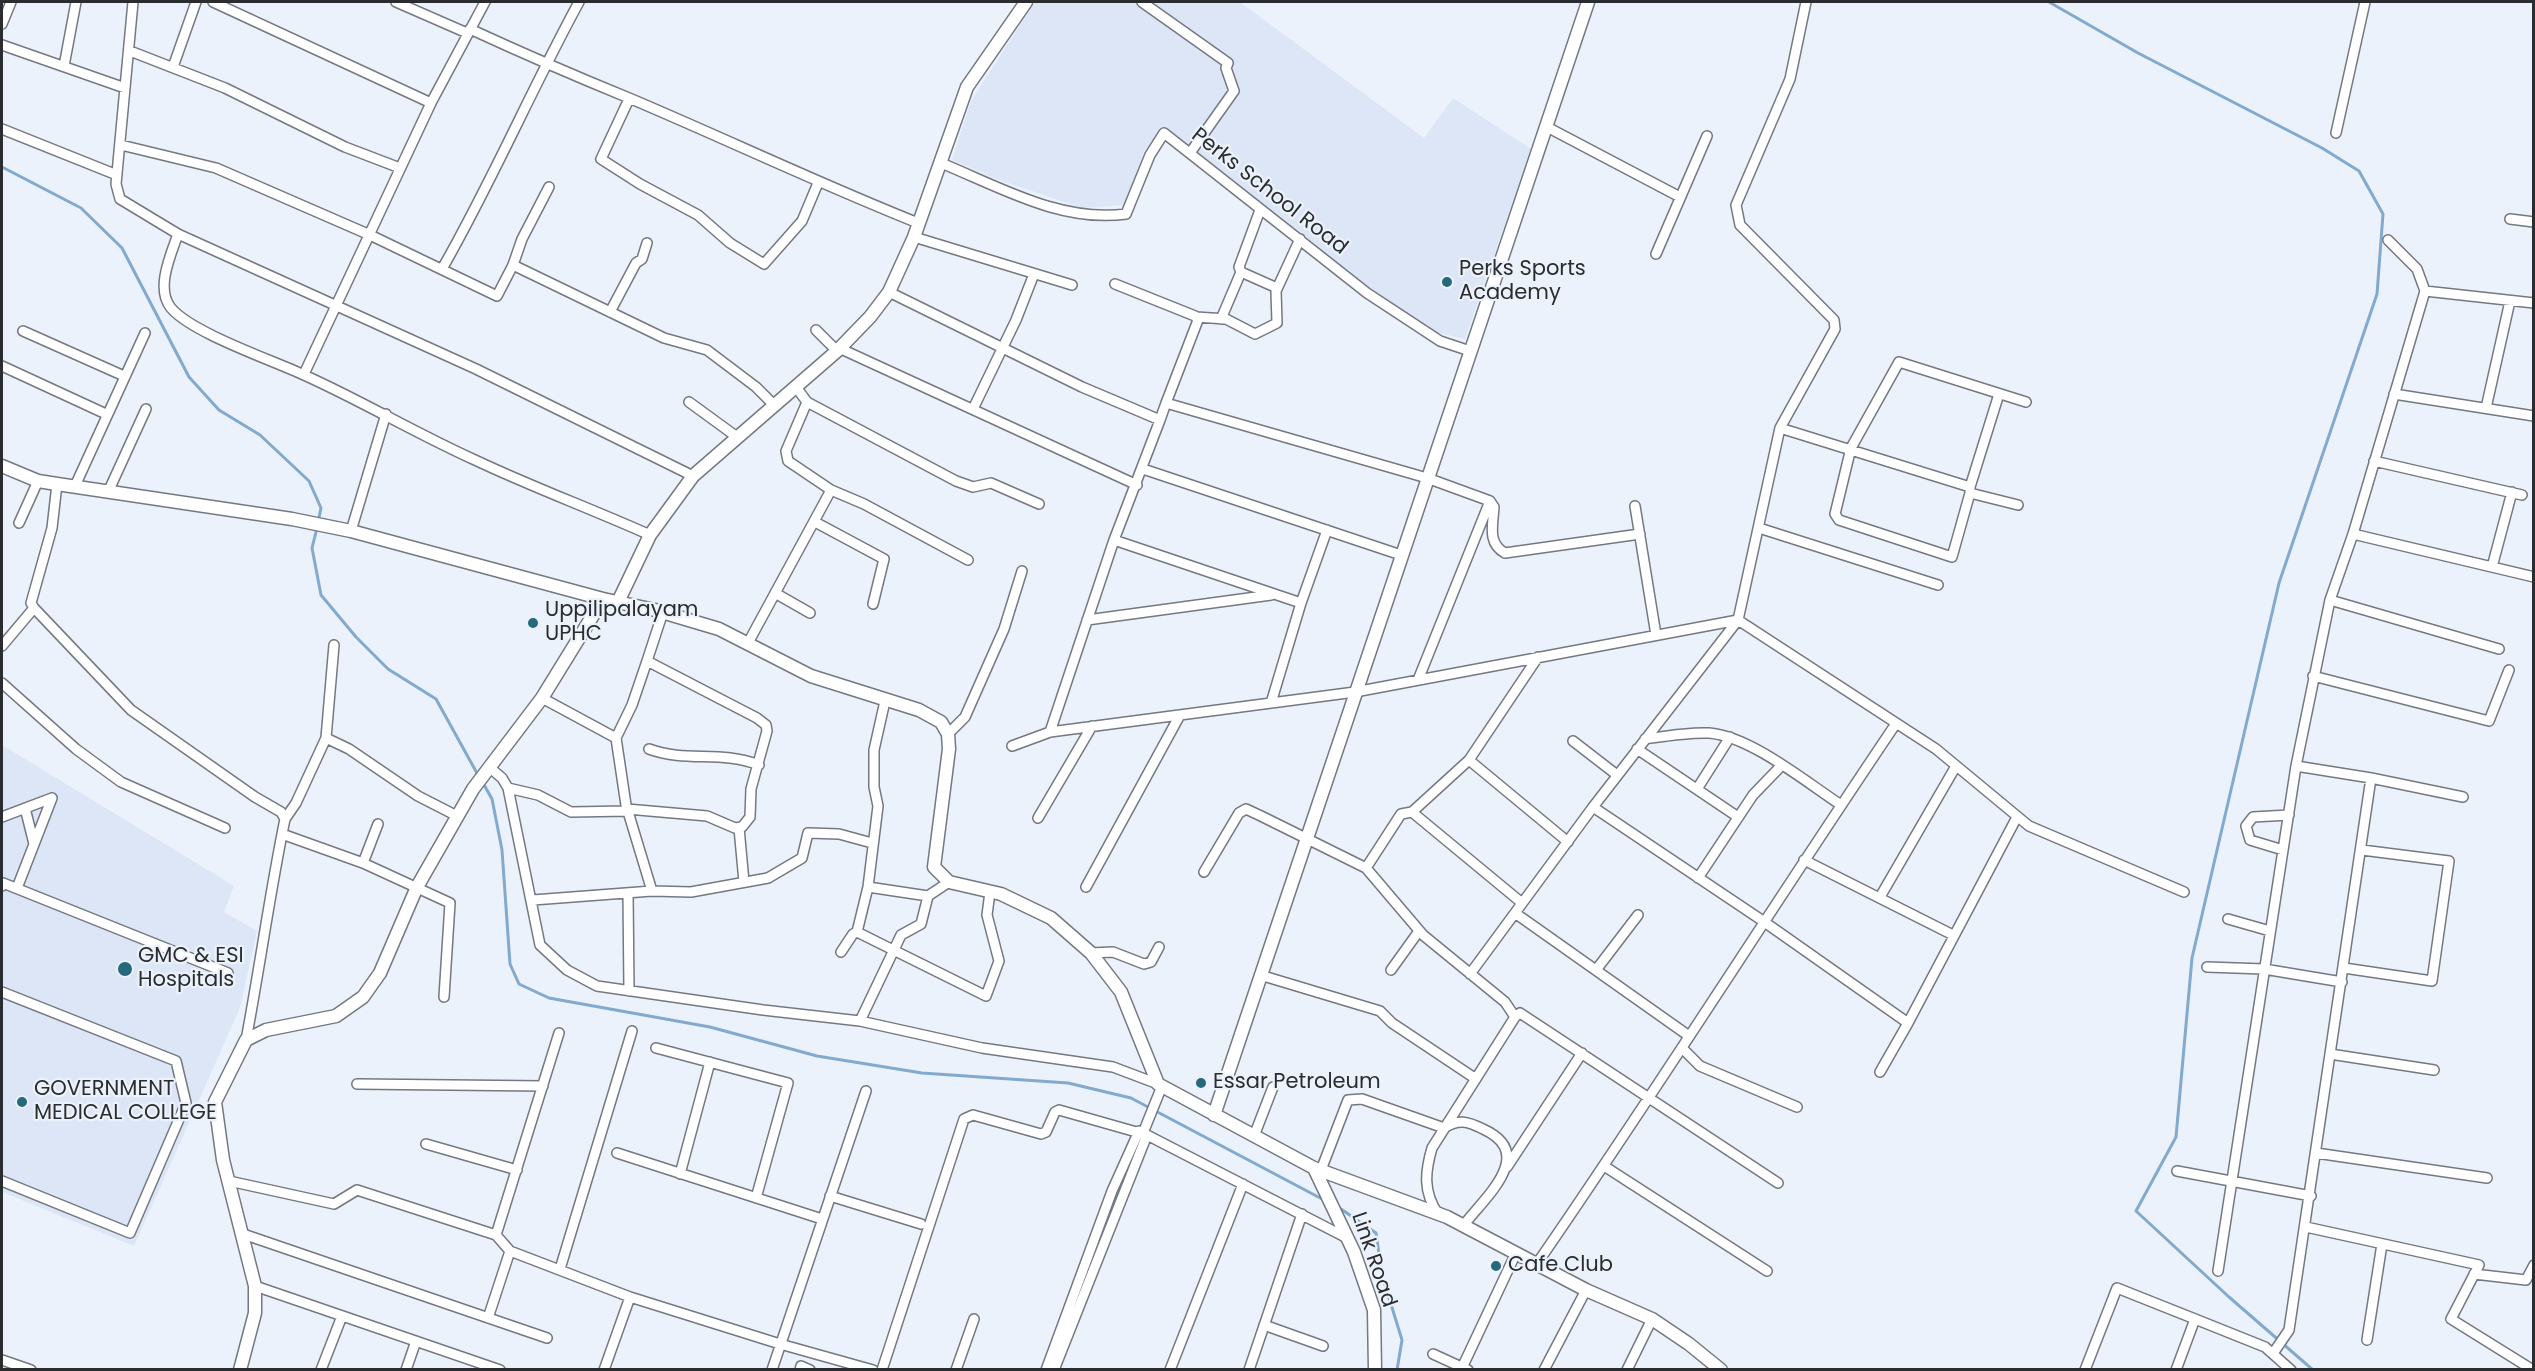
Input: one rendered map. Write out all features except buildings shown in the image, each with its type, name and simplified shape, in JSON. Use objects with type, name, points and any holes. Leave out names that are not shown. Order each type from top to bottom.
[{"type":"street","points":[[2,24],[11,2]]},
{"type":"street","points":[[64,66],[76,2]]},
{"type":"street","points":[[133,2],[116,184],[120,199],[178,234],[336,304],[693,476]]},
{"type":"street","points":[[173,68],[196,2]]},
{"type":"street","points":[[213,2],[431,103]]},
{"type":"street","points":[[396,2],[630,99],[818,183],[918,223]]},
{"type":"street","points":[[304,374],[431,103],[485,2]]},
{"type":"street","points":[[442,269],[482,199],[545,64],[579,2]]},
{"type":"street","points":[[618,602],[650,535],[693,476],[773,404],[838,350],[870,317],[889,292],[914,237],[967,87],[1026,2]]},
{"type":"street","points":[[1142,2],[1228,63],[1226,68],[1234,91],[1190,153]]},
{"type":"street","points":[[1214,1115],[1587,2]]},
{"type":"street","points":[[1470,974],[1617,775],[1738,620],[1780,428],[1833,336],[1834,320],[1740,225],[1736,205],[1790,79],[1806,2]]},
{"type":"street","points":[[2336,133],[2365,2]]},
{"type":"street","points":[[2,45],[125,88]]},
{"type":"street","points":[[130,51],[225,88],[345,147],[400,168]]},
{"type":"street","points":[[630,99],[601,159],[640,184],[698,215],[730,243],[764,264],[802,221],[818,183]]},
{"type":"street","points":[[1547,127],[1680,197]]},
{"type":"street","points":[[2,129],[117,175]]},
{"type":"street","name":"Perks School Road","points":[[941,163],[1072,214],[1106,216],[1126,214],[1150,155],[1164,133],[1367,293],[1440,341],[1470,351]]},
{"type":"street","points":[[1656,254],[1707,136]]},
{"type":"street","points":[[121,145],[216,168],[370,235],[497,296],[513,265],[522,239],[549,187]]},
{"type":"street","points":[[1221,318],[1241,272],[1239,267],[1260,210]]},
{"type":"street","points":[[2510,219],[2534,222]]},
{"type":"street","points":[[178,234],[167,267],[164,288],[169,306],[182,318],[218,337],[304,374],[475,460],[650,535]]},
{"type":"street","points":[[914,237],[1072,285]]},
{"type":"street","points":[[1115,284],[1196,317],[1221,318],[1256,334],[1277,323],[1277,288],[1300,239]]},
{"type":"street","points":[[2218,1271],[2296,766],[2313,676],[2330,600],[2353,534],[2425,291],[2417,269],[2388,240]]},
{"type":"street","points":[[610,312],[636,263],[642,259],[647,243]]},
{"type":"street","points":[[513,265],[664,338],[707,350],[756,387],[773,404]]},
{"type":"street","points":[[1241,272],[1277,288]]},
{"type":"street","points":[[973,409],[1003,347],[1034,274]]},
{"type":"street","points":[[2425,291],[2534,303]]},
{"type":"street","points":[[889,292],[1082,387],[1160,420]]},
{"type":"street","points":[[2487,408],[2510,300]]},
{"type":"street","points":[[1050,732],[1114,540],[1137,485],[1198,320],[1196,317]]},
{"type":"street","points":[[816,330],[838,350],[1137,485]]},
{"type":"street","points":[[23,331],[124,376]]},
{"type":"street","points":[[75,486],[145,333]]},
{"type":"street","points":[[1999,394],[1952,557],[1839,520],[1835,514],[1851,448],[1899,362],[2026,402]]},
{"type":"street","points":[[2,366],[106,414]]},
{"type":"street","points":[[796,387],[807,402],[956,481],[973,487],[991,483],[1039,504]]},
{"type":"street","points":[[2394,393],[2534,416]]},
{"type":"street","points":[[689,402],[737,437]]},
{"type":"street","points":[[807,402],[786,451],[788,462],[831,490],[864,504],[968,560]]},
{"type":"street","points":[[1166,404],[1427,478],[1490,501],[1494,507],[1492,541],[1496,548],[1505,553],[1640,534]]},
{"type":"street","points":[[109,490],[146,409]]},
{"type":"street","points":[[351,531],[386,414]]},
{"type":"street","points":[[1780,428],[1851,448],[2018,505]]},
{"type":"street","points":[[2374,461],[2517,494],[2492,567]]},
{"type":"street","points":[[2,466],[38,481],[292,519],[351,531],[603,599],[663,612],[719,629],[811,676],[919,710],[941,722],[948,734],[949,749],[934,867],[949,882],[1001,894],[1051,918],[1090,953],[1121,992],[1160,1085],[1054,1370]]},
{"type":"street","points":[[1143,469],[1401,555]]},
{"type":"street","points":[[19,523],[38,481]]},
{"type":"street","points":[[57,484],[52,528],[31,603],[34,608],[131,710],[255,797],[281,812],[285,819]]},
{"type":"street","points":[[748,642],[831,490]]},
{"type":"street","points":[[1418,680],[1490,501]]},
{"type":"street","points":[[1635,506],[1656,635]]},
{"type":"street","points":[[815,522],[884,559],[873,604]]},
{"type":"street","points":[[1759,528],[1938,585]]},
{"type":"street","points":[[1271,703],[1301,603],[1327,530]]},
{"type":"street","points":[[2353,534],[2534,577]]},
{"type":"street","points":[[1114,540],[1301,603]]},
{"type":"street","points":[[948,734],[965,717],[1004,629],[1022,571]]},
{"type":"street","points":[[775,593],[810,613]]},
{"type":"street","points":[[1087,621],[1275,594]]},
{"type":"street","points":[[246,1040],[266,1030],[336,1016],[352,1008],[363,997],[380,973],[417,887],[473,789],[542,698],[603,599]]},
{"type":"street","points":[[2330,600],[2499,649]]},
{"type":"street","points":[[2,646],[34,608]]},
{"type":"street","points":[[652,891],[627,810],[616,738],[632,705],[663,612]]},
{"type":"street","points":[[1012,746],[1050,732],[1355,692],[1738,620],[1895,725],[1936,749],[2029,826],[2184,892]]},
{"type":"street","points":[[240,1370],[255,1313],[255,1286],[223,1160],[214,1102],[246,1040],[265,944],[271,881],[285,819],[296,803],[326,738],[334,645]]},
{"type":"street","points":[[1366,868],[1401,814],[1412,812],[1469,760],[1538,657]]},
{"type":"street","points":[[508,788],[538,795],[572,812],[627,810],[707,816],[740,828],[747,824],[750,817],[751,789],[759,765],[766,725],[706,690],[647,661]]},
{"type":"street","points":[[2313,676],[2489,721],[2509,670]]},
{"type":"street","points":[[2,684],[76,749],[121,782],[225,828]]},
{"type":"street","points":[[542,698],[616,738]]},
{"type":"street","points":[[841,952],[853,934],[857,932],[868,887],[878,806],[874,788],[874,750],[885,701]]},
{"type":"street","points":[[1086,887],[1180,715]]},
{"type":"street","points":[[1536,1265],[1649,1100],[1763,921],[1895,725]]},
{"type":"street","points":[[1038,818],[1092,726]]},
{"type":"street","points":[[1645,739],[1690,733],[1730,737],[1746,743],[1841,805]]},
{"type":"street","points":[[1697,789],[1730,737]]},
{"type":"street","points":[[326,738],[349,748],[418,796],[457,816]]},
{"type":"street","points":[[1573,741],[1617,775]]},
{"type":"street","points":[[648,749],[668,756],[738,757],[759,765]]},
{"type":"street","points":[[1637,749],[1738,817]]},
{"type":"street","points":[[1469,760],[1568,842]]},
{"type":"street","points":[[1698,878],[1753,795],[1781,766]]},
{"type":"street","points":[[1880,897],[1956,766]]},
{"type":"street","points":[[2296,766],[2371,778],[2463,797]]},
{"type":"street","points":[[487,771],[502,778],[508,788],[533,900],[540,945],[567,970],[597,986],[860,1021],[982,1048],[1070,1058],[1113,1067],[1160,1085],[1318,1174],[1438,1214],[1586,1290],[1652,1319],[1715,1367]]},
{"type":"street","points":[[2274,1352],[2289,1330],[2311,1196],[2371,778]]},
{"type":"street","points":[[2,817],[52,798],[17,888]]},
{"type":"street","points":[[1593,807],[1763,921],[1908,1023]]},
{"type":"street","points":[[25,808],[34,844]]},
{"type":"street","points":[[1203,872],[1234,819],[1246,809],[1366,868],[1419,931],[1504,1002],[1515,1017]]},
{"type":"street","points":[[1412,812],[1522,903]]},
{"type":"street","points":[[2283,850],[2250,840],[2246,826],[2253,817],[2289,815]]},
{"type":"street","points":[[1880,1072],[2017,816]]},
{"type":"street","points":[[363,863],[378,824]]},
{"type":"street","points":[[740,828],[744,882]]},
{"type":"street","points":[[533,900],[652,891],[691,892],[768,878],[802,858],[808,833],[839,834],[873,843]]},
{"type":"street","points":[[282,834],[363,863],[450,903],[444,997]]},
{"type":"street","points":[[2344,968],[2432,981],[2449,861],[2362,850]]},
{"type":"street","points":[[1804,860],[1953,935]]},
{"type":"street","points":[[868,887],[928,896],[949,882]]},
{"type":"street","points":[[2,886],[3,883],[17,888],[228,974]]},
{"type":"street","points":[[857,932],[986,996],[999,961],[987,915],[990,892]]},
{"type":"street","points":[[628,893],[629,992]]},
{"type":"street","points":[[860,1021],[901,935],[921,924],[928,896]]},
{"type":"street","points":[[1515,913],[1689,1036]]},
{"type":"street","points":[[1596,970],[1638,915]]},
{"type":"street","points":[[2228,919],[2270,931]]},
{"type":"street","points":[[1391,970],[1419,931]]},
{"type":"street","points":[[1090,953],[1113,952],[1144,964],[1151,962],[1159,947]]},
{"type":"street","points":[[2207,967],[2264,969],[2342,982]]},
{"type":"street","points":[[1260,975],[1380,1011],[1392,1023],[1476,1079]]},
{"type":"street","points":[[2,992],[176,1061],[186,1102],[130,1233],[2,1181]]},
{"type":"street","points":[[1438,1214],[1427,1191],[1426,1169],[1432,1148],[1515,1017],[1520,1013],[1778,1183]]},
{"type":"street","points":[[560,1269],[632,1031]]},
{"type":"street","points":[[496,1235],[559,1034]]},
{"type":"street","points":[[656,1048],[788,1083],[756,1198]]},
{"type":"street","points":[[1682,1048],[1700,1066],[1797,1107]]},
{"type":"street","points":[[1463,1226],[1483,1199],[1500,1183],[1507,1167],[1582,1053]]},
{"type":"street","points":[[2330,1054],[2434,1070]]},
{"type":"street","points":[[680,1174],[710,1062]]},
{"type":"street","points":[[357,1083],[543,1086]]},
{"type":"street","points":[[1254,1136],[1273,1087]]},
{"type":"street","points":[[772,1370],[866,1091]]},
{"type":"street","points":[[1318,1174],[1348,1100],[1362,1099],[1444,1128],[1458,1120],[1486,1130],[1500,1139],[1506,1151],[1507,1167]]},
{"type":"street","points":[[882,1370],[966,1117],[976,1115],[1041,1134],[1046,1132],[1055,1112],[1059,1110],[1143,1133],[1347,1238]]},
{"type":"street","points":[[1046,1370],[1112,1191],[1143,1133]]},
{"type":"street","points":[[426,1144],[517,1170]]},
{"type":"street","points":[[2316,1153],[2487,1178]]},
{"type":"street","points":[[617,1154],[822,1219]]},
{"type":"street","points":[[1604,1166],[1767,1271]]},
{"type":"street","points":[[2177,1171],[2231,1179],[2311,1196]]},
{"type":"street","name":"Link Road","points":[[1318,1174],[1342,1224],[1374,1310],[1375,1370]]},
{"type":"street","points":[[229,1181],[334,1204],[357,1190],[496,1235],[510,1251],[630,1297],[780,1344],[873,1370]]},
{"type":"street","points":[[1174,1369],[1173,1357],[1243,1184]]},
{"type":"street","points":[[830,1196],[921,1224]]},
{"type":"street","points":[[1249,1370],[1302,1214]]},
{"type":"street","points":[[2306,1227],[2479,1265],[2451,1319],[2533,1370]]},
{"type":"street","points":[[243,1234],[547,1338]]},
{"type":"street","points":[[2367,1340],[2382,1244]]},
{"type":"street","points":[[488,1318],[510,1251]]},
{"type":"street","points":[[1433,1354],[1464,1369],[1516,1253]]},
{"type":"street","points":[[2474,1274],[2526,1280],[2534,1265]]},
{"type":"street","points":[[255,1286],[416,1341],[484,1367],[500,1370]]},
{"type":"street","points":[[2085,1370],[2117,1288],[2274,1352],[2291,1370]]},
{"type":"street","points":[[1544,1370],[1586,1290]]},
{"type":"street","points":[[604,1370],[630,1297]]},
{"type":"street","points":[[321,1370],[342,1316]]},
{"type":"street","points":[[956,1370],[974,1319]]},
{"type":"street","points":[[1627,1370],[1652,1319]]},
{"type":"street","points":[[2176,1370],[2195,1319]]},
{"type":"street","points":[[1264,1325],[1323,1346]]},
{"type":"street","points":[[406,1370],[416,1341]]},
{"type":"street","points":[[2,1360],[31,1370]]},
{"type":"street","points":[[800,1370],[801,1366],[810,1370]]},
{"type":"shaded area","points":[[1035,2],[1240,2],[1424,138],[1453,98],[1531,149],[1465,339],[1434,332],[1367,285],[1165,126],[1144,151],[1125,205],[1082,208],[999,180],[952,160],[971,101]]},
{"type":"shaded area","name":"GMC & ESI Hospitals","points":[[2,745],[234,886],[224,912],[257,931],[240,1008],[134,1246],[2,1192]]},
{"type":"waterway","points":[[2049,2],[2138,53],[2322,148],[2359,171],[2383,214],[2377,294],[2279,583],[2192,958],[2176,1137],[2136,1211],[2229,1297],[2313,1370]]},
{"type":"waterway","points":[[2,167],[81,208],[122,248],[189,377],[219,410],[260,435],[309,481],[321,508],[318,522]]},
{"type":"waterway","points":[[317,528],[312,548],[321,595],[356,637],[388,669],[436,699],[478,775]]},
{"type":"waterway","points":[[483,783],[492,799],[502,850],[510,964],[519,984],[549,998],[710,1027],[817,1056],[922,1073],[1068,1083],[1131,1098],[1324,1200]]},
{"type":"waterway","points":[[1338,1207],[1376,1233],[1382,1275],[1402,1340],[1397,1370]]},
{"type":"place","name":"Perks Sports Academy","points":[[1447,282]]},
{"type":"place","name":"Uppilipalayam UPHC","points":[[533,623]]},
{"type":"place","name":"GMC & ESI Hospitals","points":[[125,969]]},
{"type":"place","name":"Essar Petroleum","points":[[1201,1083]]},
{"type":"place","name":"GOVERNMENT MEDICAL COLLEGE","points":[[22,1102]]},
{"type":"place","name":"Cafe Club","points":[[1496,1266]]}]
